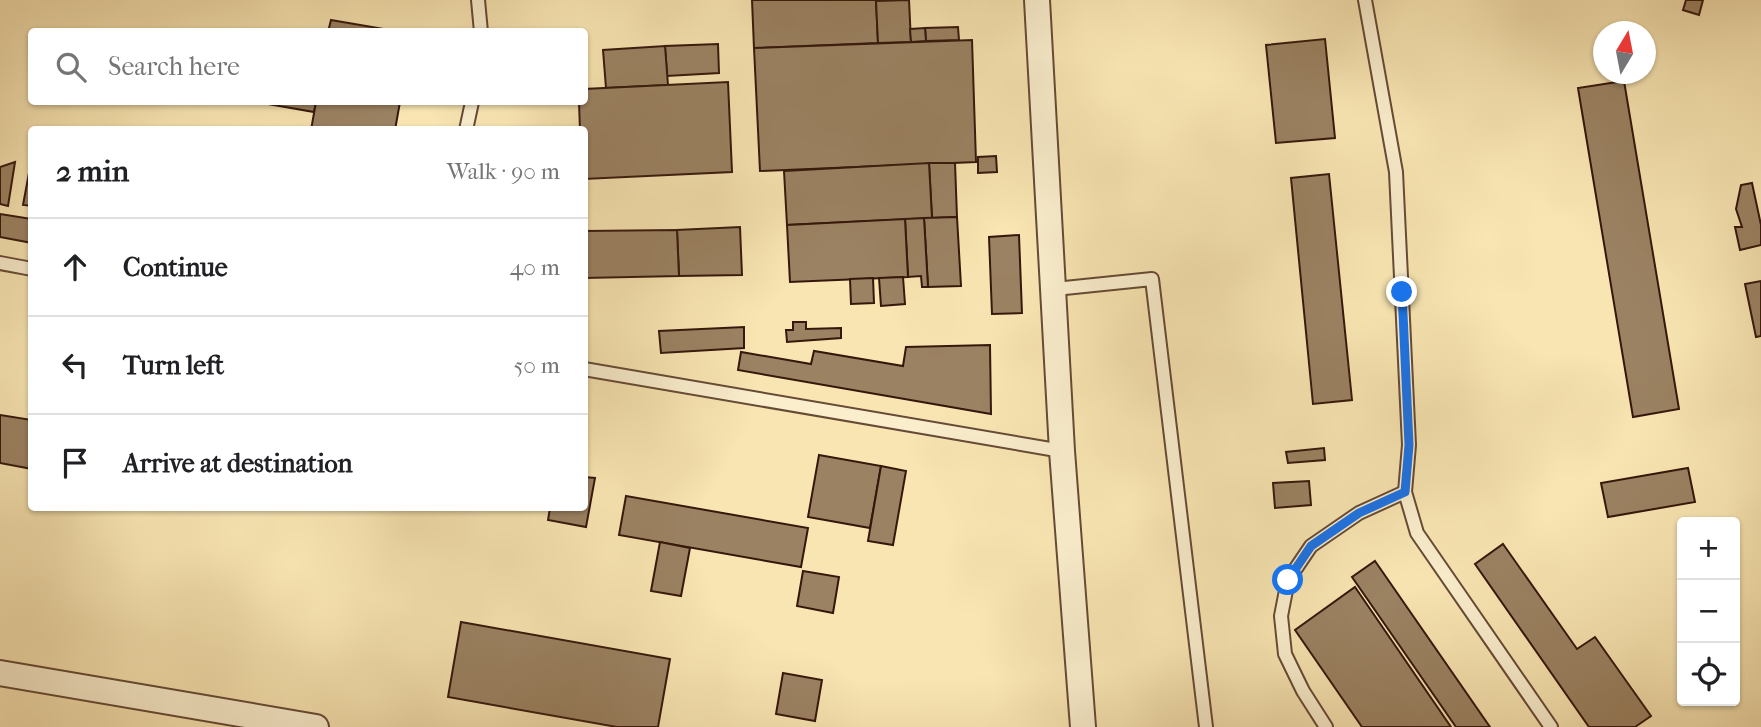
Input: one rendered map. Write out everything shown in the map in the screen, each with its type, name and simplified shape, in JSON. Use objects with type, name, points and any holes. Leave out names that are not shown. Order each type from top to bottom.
[{"type":"street","points":[[1037,0],[1062,451],[1083,727]]},
{"type":"street","points":[[0,673],[316,727]]},
{"type":"lane","points":[[478,0],[481,28]]},
{"type":"lane","points":[[1365,0],[1396,172],[1409,445],[1405,492],[1417,533],[1552,727]]},
{"type":"lane","points":[[467,126],[471,105]]},
{"type":"lane","points":[[0,263],[28,268]]},
{"type":"lane","points":[[1055,289],[1152,279],[1206,727]]},
{"type":"lane","points":[[588,370],[1062,451]]},
{"type":"lane","points":[[1326,727],[1303,691],[1285,654],[1281,616],[1288,580],[1311,546],[1359,513],[1405,492]]},
{"type":"building","points":[[752,0],[876,0],[878,43],[754,48]]},
{"type":"building","points":[[909,0],[911,42],[878,43],[876,1]]},
{"type":"building","points":[[1686,0],[1703,0],[1699,15],[1683,10]]},
{"type":"building","points":[[331,20],[378,28],[329,28]]},
{"type":"building","points":[[958,27],[959,40],[926,41],[925,28]]},
{"type":"building","points":[[925,28],[926,41],[911,42],[910,29]]},
{"type":"building","points":[[1325,39],[1335,138],[1276,143],[1266,45]]},
{"type":"building","points":[[972,40],[976,162],[760,171],[754,48]]},
{"type":"building","points":[[718,44],[719,73],[667,76],[665,46]]},
{"type":"building","points":[[665,46],[668,85],[606,88],[603,50]]},
{"type":"building","points":[[728,82],[732,172],[588,179],[588,126],[580,126],[579,105],[588,105],[588,89]]},
{"type":"building","points":[[1625,84],[1679,409],[1633,417],[1578,88]]},
{"type":"building","points":[[274,105],[315,105],[314,112]]},
{"type":"building","points":[[315,105],[399,105],[396,126],[312,126]]},
{"type":"building","points":[[996,156],[997,172],[978,173],[978,157]]},
{"type":"building","points":[[15,162],[8,206],[0,204],[0,167]]},
{"type":"building","points":[[929,163],[955,163],[957,217],[932,218]]},
{"type":"building","points":[[929,163],[932,218],[787,225],[784,171]]},
{"type":"building","points":[[1329,174],[1352,400],[1313,404],[1291,178]]},
{"type":"building","points":[[28,178],[28,206],[23,205]]},
{"type":"building","points":[[1752,183],[1761,225],[1761,245],[1740,250],[1735,227],[1742,227],[1736,209],[1741,185]]},
{"type":"building","points":[[0,214],[28,218],[28,242],[0,237]]},
{"type":"building","points":[[957,217],[961,286],[928,287],[924,218]]},
{"type":"building","points":[[924,218],[928,287],[922,287],[921,276],[908,277],[905,219]]},
{"type":"building","points":[[905,219],[908,277],[790,282],[787,225]]},
{"type":"building","points":[[740,227],[742,275],[679,276],[677,230]]},
{"type":"building","points":[[677,230],[679,276],[588,278],[588,231]]},
{"type":"building","points":[[1019,235],[1022,313],[992,314],[989,237]]},
{"type":"building","points":[[903,277],[905,304],[881,306],[879,278]]},
{"type":"building","points":[[873,278],[874,303],[851,304],[850,279]]},
{"type":"building","points":[[1761,281],[1761,336],[1756,337],[1745,284]]},
{"type":"building","points":[[793,322],[806,322],[806,329],[841,328],[841,338],[787,342],[786,330],[793,330]]},
{"type":"building","points":[[744,327],[744,348],[661,353],[659,331]]},
{"type":"building","points":[[990,345],[991,414],[738,370],[741,352],[811,364],[814,351],[903,366],[906,347]]},
{"type":"building","points":[[0,415],[28,419],[28,468],[0,463]]},
{"type":"building","points":[[1324,448],[1325,460],[1288,463],[1286,452]]},
{"type":"building","points":[[819,455],[881,466],[870,528],[808,517]]},
{"type":"building","points":[[881,466],[906,471],[893,545],[868,541]]},
{"type":"building","points":[[1688,468],[1695,502],[1608,517],[1601,483]]},
{"type":"building","points":[[588,477],[595,478],[586,527],[548,520],[550,511],[588,511]]},
{"type":"building","points":[[1309,481],[1311,505],[1275,508],[1273,483]]},
{"type":"building","points":[[626,496],[808,528],[801,567],[619,535]]},
{"type":"building","points":[[660,542],[690,548],[681,596],[651,591]]},
{"type":"building","points":[[1503,544],[1577,649],[1595,637],[1651,716],[1635,727],[1589,727],[1475,564]]},
{"type":"building","points":[[1375,561],[1490,727],[1456,727],[1352,577]]},
{"type":"building","points":[[803,571],[839,577],[833,613],[797,606]]},
{"type":"building","points":[[1355,587],[1451,727],[1362,727],[1295,630]]},
{"type":"building","points":[[461,622],[670,659],[658,727],[617,727],[448,697]]},
{"type":"building","points":[[783,673],[822,680],[815,721],[776,714]]},
{"type":"route","points":[[1288,580],[1311,546],[1359,513],[1405,492],[1409,445],[1402,292]]}]
